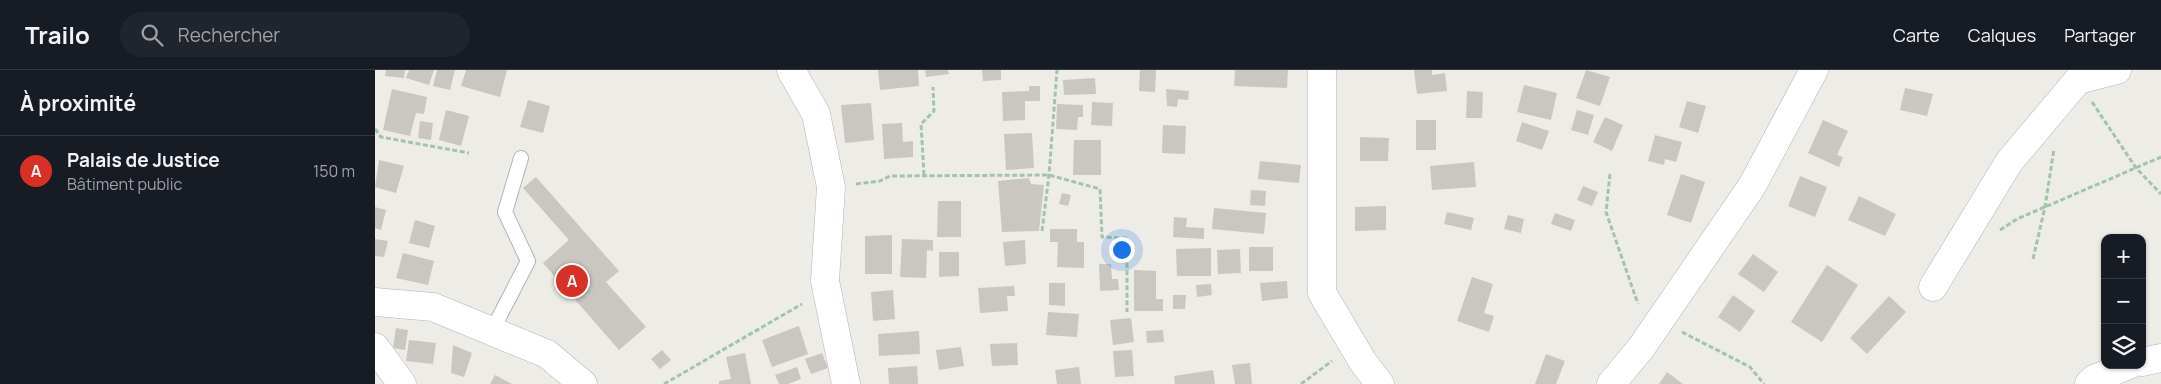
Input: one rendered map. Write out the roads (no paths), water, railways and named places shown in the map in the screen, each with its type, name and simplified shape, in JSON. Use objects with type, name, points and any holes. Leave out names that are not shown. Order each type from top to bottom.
[{"type":"street","points":[[791,70],[815,114],[831,187],[825,281],[846,384]]},
{"type":"street","points":[[1322,70],[1322,292],[1363,362],[1380,384]]},
{"type":"street","points":[[1611,384],[1655,328],[1753,186],[1815,70]]},
{"type":"street","points":[[1933,287],[2009,162],[2078,80],[2117,70]]},
{"type":"street","points":[[375,302],[433,308],[492,331],[547,354],[583,384]]},
{"type":"street","points":[[375,347],[402,384]]},
{"type":"street","points":[[2146,361],[2161,358]]},
{"type":"street","points":[[2089,384],[2094,379],[2119,369]]},
{"type":"lane","points":[[492,331],[528,261],[505,212],[521,158]]},
{"type":"place","name":"Palais de Justice","points":[[572,281]]}]
